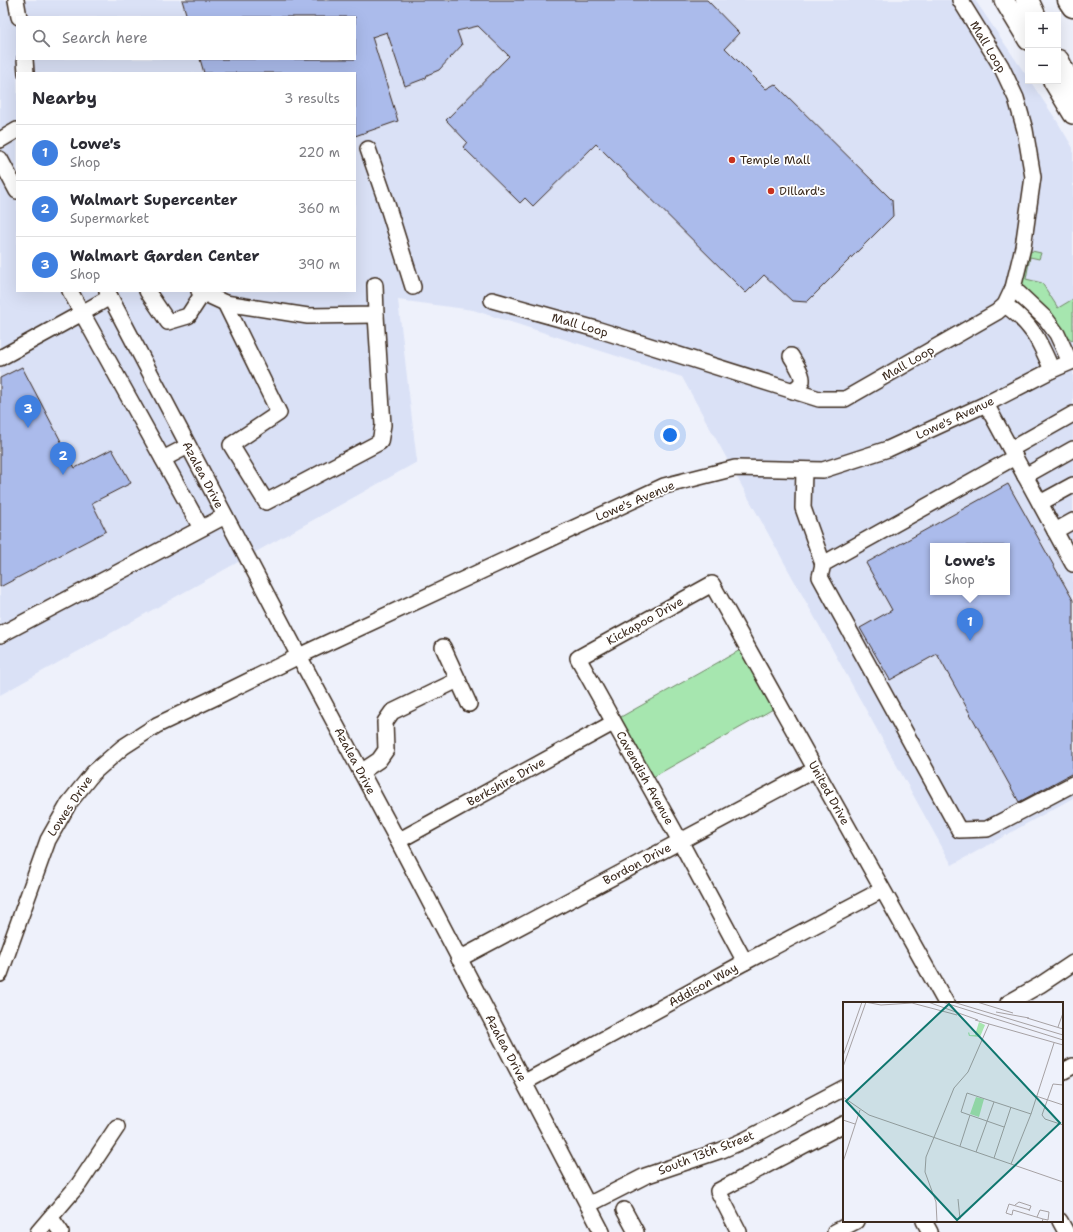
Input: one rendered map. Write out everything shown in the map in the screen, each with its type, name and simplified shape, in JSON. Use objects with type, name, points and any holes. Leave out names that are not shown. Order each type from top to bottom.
[{"type":"highway","points":[[1027,0],[1033,12]]},
{"type":"highway","points":[[1069,0],[1073,6]]},
{"type":"highway","points":[[1061,67],[1073,91]]},
{"type":"main road","points":[[1004,0],[1025,35]]},
{"type":"main road","points":[[1055,84],[1073,114]]},
{"type":"street","points":[[16,0],[19,16]]},
{"type":"street","name":"Mall Loop","points":[[492,300],[596,329],[819,399],[845,399],[997,312],[1004,305],[1013,288],[1023,247],[1033,177],[1028,147],[1016,98],[1001,66],[960,0]]},
{"type":"street","points":[[25,60],[26,72]]},
{"type":"street","points":[[0,140],[16,131]]},
{"type":"street","points":[[368,149],[413,287]]},
{"type":"street","points":[[0,159],[16,189]]},
{"type":"street","points":[[225,303],[279,413],[231,445],[266,502],[380,442],[383,425],[376,315],[376,285]]},
{"type":"street","points":[[1013,288],[1046,319],[1057,334],[1072,362]]},
{"type":"street","points":[[71,292],[201,528]]},
{"type":"street","points":[[149,292],[168,322],[188,316],[201,292],[225,303],[308,316],[376,315]]},
{"type":"street","points":[[0,358],[82,313],[108,294]]},
{"type":"street","name":"Azalea Drive","points":[[108,294],[525,1082],[602,1232]]},
{"type":"street","points":[[1004,305],[1017,314],[1034,332],[1052,370]]},
{"type":"street","points":[[791,356],[802,376],[802,381],[793,391]]},
{"type":"street","name":"Lowe's Avenue","points":[[299,656],[664,486],[735,468],[823,470],[888,449],[986,404],[1052,370],[1072,362]]},
{"type":"street","points":[[986,404],[1055,531],[1072,558]]},
{"type":"street","points":[[823,564],[1013,453],[1073,414]]},
{"type":"street","points":[[163,459],[188,446]]},
{"type":"street","points":[[1025,476],[1073,450]]},
{"type":"street","points":[[804,470],[803,508],[823,564],[820,577],[959,830],[987,829],[1073,784]]},
{"type":"street","points":[[1040,503],[1073,485]]},
{"type":"street","points":[[0,635],[225,516]]},
{"type":"street","points":[[1055,531],[1073,521]]},
{"type":"street","name":"Kickapoo Drive","points":[[578,658],[712,584]]},
{"type":"street","name":"United Drive","points":[[712,584],[945,1002]]},
{"type":"street","points":[[443,647],[469,704]]},
{"type":"street","name":"Lowes Drive","points":[[0,974],[48,840],[70,803],[93,773],[122,747],[157,725],[299,656]]},
{"type":"street","name":"Cavendish Avenue","points":[[578,658],[680,841],[745,962]]},
{"type":"street","points":[[361,772],[379,760],[386,750],[385,722],[392,712],[458,680]]},
{"type":"street","name":"Berkshire Drive","points":[[398,841],[613,722]]},
{"type":"street","name":"Bordon Drive","points":[[459,959],[816,768]]},
{"type":"street","name":"Addison Way","points":[[525,1082],[745,962],[882,890]]},
{"type":"street","points":[[1010,1002],[1040,985],[1073,963]]},
{"type":"street","points":[[1063,1071],[1073,1066]]},
{"type":"street","name":"South 13th Street","points":[[588,1205],[645,1176],[722,1150],[744,1140],[843,1089]]},
{"type":"street","points":[[740,1232],[718,1191],[843,1125]]},
{"type":"street","points":[[38,1232],[79,1184],[117,1126]]},
{"type":"street","points":[[624,1210],[636,1232]]},
{"type":"street","points":[[51,1218],[61,1232]]},
{"type":"street","points":[[835,1232],[854,1222]]},
{"type":"street","points":[[925,1222],[930,1232]]},
{"type":"street","points":[[1061,1222],[1066,1232]]},
{"type":"shaded area","points":[[0,0],[975,0],[1025,74],[1025,84],[1032,84],[1073,148],[1073,798],[952,865],[682,377],[473,310],[398,300],[417,462],[0,695]]},
{"type":"green space","points":[[1032,251],[1041,253],[1039,259],[1030,257],[1026,279],[1042,283],[1058,308],[1073,299],[1073,341],[1068,337],[1063,340],[1021,285],[1028,253]]},
{"type":"green space","points":[[742,649],[775,708],[653,777],[619,718]]},
{"type":"building","name":"Temple Mall","points":[[182,0],[707,0],[739,33],[725,48],[766,89],[775,84],[892,200],[893,216],[807,302],[792,301],[764,275],[746,293],[596,144],[533,206],[525,198],[520,203],[463,147],[467,142],[446,120],[509,56],[478,26],[457,31],[462,45],[439,70],[427,75],[426,78],[405,86],[387,32],[372,37],[398,121],[356,136],[356,72],[204,72],[200,60],[356,60],[356,16],[187,16]]},
{"type":"building","points":[[22,367],[75,468],[112,449],[131,483],[92,503],[106,531],[0,587],[0,378]]},
{"type":"building","points":[[1008,484],[1073,600],[1073,773],[1019,802],[937,654],[890,680],[860,628],[892,610],[866,563]]},
{"type":"place","name":"Temple Mall","points":[[732,160]]},
{"type":"place","name":"Dillard's","points":[[771,191]]},
{"type":"place","name":"Walmart Garden Center","points":[[28,428]]},
{"type":"place","name":"Walmart Supercenter","points":[[63,475]]},
{"type":"place","name":"Lowe's","points":[[970,641]]}]
